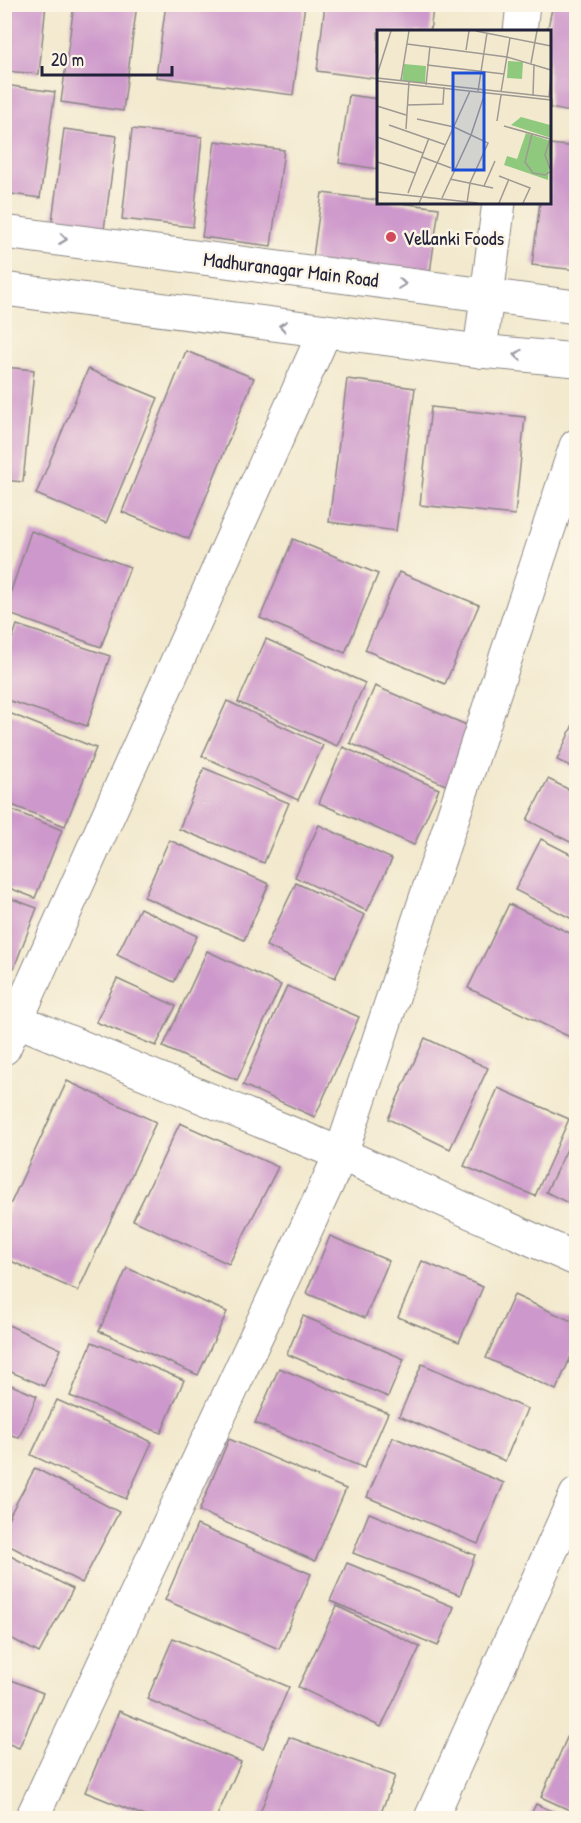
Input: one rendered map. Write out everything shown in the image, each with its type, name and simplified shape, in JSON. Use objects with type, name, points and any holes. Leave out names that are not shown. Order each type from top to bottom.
[{"type":"street","points":[[520,30],[523,4]]},
{"type":"street","points":[[480,351],[499,204]]},
{"type":"street","name":"Madhuranagar Main Road","points":[[4,232],[576,307]]},
{"type":"street","points":[[4,289],[480,351],[576,360]]},
{"type":"street","points":[[4,1048],[11,1017],[325,331]]},
{"type":"street","points":[[32,1818],[341,1154],[576,446]]},
{"type":"street","points":[[11,1017],[341,1154],[576,1259]]},
{"type":"street","points":[[431,1818],[576,1495]]},
{"type":"building","points":[[4,4],[46,4],[39,74],[4,71]]},
{"type":"building","points":[[74,4],[137,4],[123,111],[61,102]]},
{"type":"building","points":[[166,4],[305,4],[293,95],[156,77]]},
{"type":"building","points":[[325,4],[411,4],[433,8],[430,30],[377,30],[377,79],[317,71]]},
{"type":"building","points":[[553,4],[576,4],[576,113],[551,108],[551,30],[547,30]]},
{"type":"building","points":[[4,85],[55,92],[40,198],[4,193]]},
{"type":"building","points":[[349,95],[377,99],[377,169],[339,163]]},
{"type":"building","points":[[64,129],[117,136],[102,244],[50,237]]},
{"type":"building","points":[[132,129],[202,137],[193,227],[122,219]]},
{"type":"building","points":[[215,141],[284,150],[271,246],[202,237]]},
{"type":"building","points":[[551,144],[576,147],[576,270],[532,265],[540,204],[551,204]]},
{"type":"building","points":[[322,193],[377,200],[377,204],[408,204],[439,208],[429,280],[312,264]]},
{"type":"building","points":[[186,351],[254,378],[189,539],[122,512]]},
{"type":"building","points":[[4,367],[34,370],[23,482],[4,480]]},
{"type":"building","points":[[88,369],[158,398],[106,523],[36,494]]},
{"type":"building","points":[[347,379],[415,388],[396,531],[329,522]]},
{"type":"building","points":[[431,407],[525,417],[515,515],[420,505]]},
{"type":"building","points":[[31,531],[130,567],[101,647],[4,612]]},
{"type":"building","points":[[293,539],[378,574],[345,653],[260,618]]},
{"type":"building","points":[[399,572],[479,605],[445,684],[365,650]]},
{"type":"building","points":[[17,625],[110,656],[87,726],[4,699],[4,662]]},
{"type":"building","points":[[266,639],[365,683],[337,746],[238,702]]},
{"type":"building","points":[[375,686],[476,729],[450,787],[350,743]]},
{"type":"building","points":[[227,701],[323,745],[298,800],[202,756]]},
{"type":"building","points":[[4,711],[96,748],[65,826],[4,802]]},
{"type":"building","points":[[576,718],[576,769],[557,760]]},
{"type":"building","points":[[343,747],[439,789],[414,845],[319,803]]},
{"type":"building","points":[[204,768],[289,803],[264,863],[179,829]]},
{"type":"building","points":[[548,779],[576,793],[576,845],[527,820]]},
{"type":"building","points":[[4,807],[62,830],[35,898],[4,886]]},
{"type":"building","points":[[319,825],[392,859],[367,911],[295,877]]},
{"type":"building","points":[[541,839],[576,857],[576,921],[515,890]]},
{"type":"building","points":[[169,840],[269,884],[244,940],[144,897]]},
{"type":"building","points":[[296,883],[365,915],[335,978],[266,946]]},
{"type":"building","points":[[4,896],[37,908],[14,968],[4,964]]},
{"type":"building","points":[[509,904],[576,936],[576,1040],[468,988]]},
{"type":"building","points":[[140,908],[197,936],[174,982],[117,955]]},
{"type":"building","points":[[207,951],[281,985],[237,1080],[163,1047]]},
{"type":"building","points":[[117,979],[176,1006],[156,1046],[96,1022]]},
{"type":"building","points":[[287,986],[359,1017],[315,1117],[243,1085]]},
{"type":"building","points":[[425,1038],[488,1068],[450,1149],[388,1119]]},
{"type":"building","points":[[67,1081],[156,1122],[78,1291],[4,1258],[4,1218]]},
{"type":"building","points":[[498,1088],[569,1119],[535,1196],[464,1166]]},
{"type":"building","points":[[180,1123],[278,1167],[229,1264],[133,1220]]},
{"type":"building","points":[[576,1131],[576,1207],[546,1192]]},
{"type":"building","points":[[330,1236],[389,1261],[365,1318],[306,1293]]},
{"type":"building","points":[[422,1261],[483,1287],[459,1342],[398,1317]]},
{"type":"building","points":[[127,1268],[227,1312],[198,1375],[99,1331]]},
{"type":"building","points":[[514,1295],[576,1323],[576,1345],[556,1390],[486,1358]]},
{"type":"building","points":[[303,1316],[404,1359],[388,1397],[287,1354]]},
{"type":"building","points":[[4,1323],[61,1349],[44,1386],[4,1369]]},
{"type":"building","points":[[92,1342],[184,1380],[161,1433],[70,1396]]},
{"type":"building","points":[[422,1364],[527,1409],[505,1461],[399,1416]]},
{"type":"building","points":[[279,1368],[388,1413],[364,1468],[255,1423]]},
{"type":"building","points":[[4,1382],[37,1396],[19,1438],[4,1432]]},
{"type":"building","points":[[57,1400],[152,1442],[126,1499],[31,1455]]},
{"type":"building","points":[[393,1437],[504,1483],[478,1544],[367,1497]]},
{"type":"building","points":[[229,1439],[346,1489],[315,1561],[199,1511]]},
{"type":"building","points":[[35,1468],[119,1512],[82,1583],[4,1543],[4,1526]]},
{"type":"building","points":[[369,1513],[475,1555],[460,1595],[353,1553]]},
{"type":"building","points":[[197,1525],[311,1574],[279,1649],[165,1600]]},
{"type":"building","points":[[5,1553],[73,1589],[39,1653],[5,1635]]},
{"type":"building","points":[[347,1563],[454,1607],[438,1646],[330,1601]]},
{"type":"building","points":[[337,1606],[420,1647],[381,1727],[298,1687]]},
{"type":"building","points":[[173,1638],[289,1687],[263,1748],[147,1699]]},
{"type":"building","points":[[4,1677],[43,1693],[19,1748],[4,1742]]},
{"type":"building","points":[[119,1711],[241,1762],[216,1818],[150,1818],[85,1792]]},
{"type":"building","points":[[573,1724],[576,1725],[576,1813],[541,1797]]},
{"type":"building","points":[[289,1737],[395,1776],[379,1818],[258,1818]]},
{"type":"building","points":[[536,1804],[568,1818],[529,1818]]},
{"type":"place","name":"Vellanki Foods","points":[[391,237]]}]
